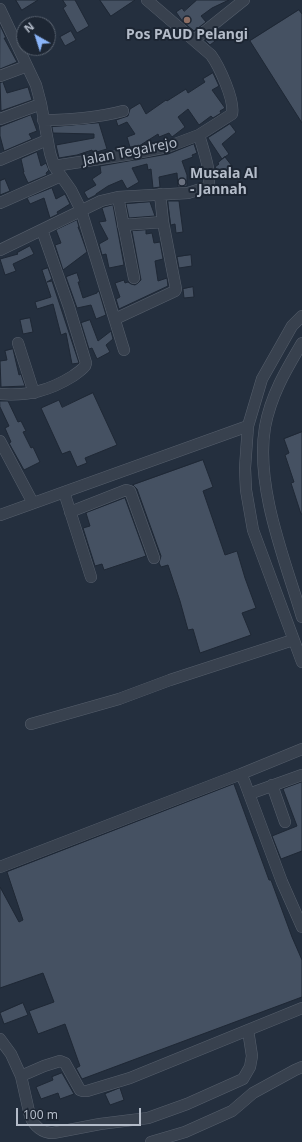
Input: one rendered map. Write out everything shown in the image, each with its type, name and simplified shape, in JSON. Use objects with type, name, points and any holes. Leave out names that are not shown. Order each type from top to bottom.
[{"type":"street","points":[[148,0],[194,40],[244,0]]},
{"type":"street","points":[[0,9],[36,85],[41,104],[46,140],[54,166],[74,196],[81,210],[116,319],[124,350]]},
{"type":"street","name":"Jalan Tegalrejo","points":[[54,166],[167,147],[199,135],[229,116],[233,110],[232,103],[216,61],[194,40]]},
{"type":"street","points":[[0,76],[28,66]]},
{"type":"street","points":[[0,119],[41,104]]},
{"type":"street","points":[[43,120],[90,118],[123,111]]},
{"type":"street","points":[[0,250],[100,201],[118,197],[188,193],[205,188],[209,185],[209,174],[199,135]]},
{"type":"street","points":[[0,160],[46,140]]},
{"type":"street","points":[[0,203],[61,176]]},
{"type":"street","points":[[116,319],[175,291],[176,288],[163,222],[160,194]]},
{"type":"street","points":[[118,197],[134,278]]},
{"type":"street","points":[[123,225],[163,222]]},
{"type":"street","points":[[0,394],[12,395],[34,393],[56,386],[84,368],[86,363],[69,307],[42,230]]},
{"type":"street","points":[[302,316],[292,326],[262,379],[248,426],[245,468],[246,490],[253,530],[302,662]]},
{"type":"street","points":[[18,343],[34,393]]},
{"type":"street","points":[[302,343],[282,376],[271,404],[265,427],[263,456],[266,492],[302,617]]},
{"type":"street","points":[[0,515],[248,426]]},
{"type":"street","points":[[0,441],[33,503]]},
{"type":"street","points":[[70,512],[126,490],[130,491],[154,558]]},
{"type":"street","points":[[64,492],[91,577]]},
{"type":"street","points":[[31,724],[119,699],[170,680],[293,640]]},
{"type":"street","points":[[0,867],[302,749]]},
{"type":"street","points":[[241,774],[282,882],[302,928]]},
{"type":"street","points":[[249,794],[302,775]]},
{"type":"street","points":[[272,786],[285,822]]},
{"type":"street","points":[[21,1076],[60,1061],[65,1063],[80,1090],[83,1092],[130,1078],[302,1008]]},
{"type":"street","points":[[0,1039],[11,1054],[21,1076],[26,1102],[32,1121],[40,1129],[49,1133],[100,1124],[148,1118],[186,1104],[243,1079],[250,1067],[252,1056],[248,1030]]},
{"type":"street","points":[[151,1142],[184,1132],[232,1111],[253,1093],[302,1067]]},
{"type":"street","points":[[243,1079],[253,1093]]},
{"type":"building","points":[[16,0],[38,0],[22,10]]},
{"type":"building","points":[[63,0],[75,0],[89,26],[77,33],[63,8],[66,6]]},
{"type":"building","points":[[100,0],[135,0],[111,16]]},
{"type":"building","points":[[197,0],[229,0],[212,8],[201,16],[206,22],[194,31],[183,22],[176,12],[182,8],[184,11]]},
{"type":"building","points":[[299,10],[302,14],[302,123],[250,41]]},
{"type":"building","points":[[0,25],[6,38],[4,38],[17,62],[0,69]]},
{"type":"building","points":[[71,31],[76,40],[65,46],[60,37]]},
{"type":"building","points":[[214,33],[219,38],[210,45],[205,40]]},
{"type":"building","points":[[213,73],[219,86],[212,90],[225,108],[220,111],[221,113],[213,118],[211,116],[199,125],[188,109],[178,117],[185,127],[172,137],[169,133],[159,137],[158,134],[139,146],[130,147],[127,137],[135,134],[127,122],[118,126],[116,120],[128,116],[130,109],[140,103],[146,114],[166,100],[167,101],[186,89],[188,93],[205,82],[203,79]]},
{"type":"building","points":[[3,82],[7,93],[28,87],[32,100],[1,111],[0,83]]},
{"type":"building","points":[[31,115],[37,131],[29,134],[32,139],[4,151],[0,136],[0,127]]},
{"type":"building","points":[[99,123],[107,149],[93,153],[92,150],[77,155],[59,158],[56,145],[94,138],[94,134],[53,133],[52,127]]},
{"type":"building","points":[[230,124],[236,132],[222,144],[229,154],[222,159],[208,138]]},
{"type":"building","points":[[194,144],[197,153],[192,155],[193,157],[182,161],[187,175],[187,186],[178,187],[177,173],[159,177],[160,187],[153,188],[151,169],[148,170],[147,164],[132,168],[139,182],[127,189],[122,180],[108,186],[88,199],[84,192],[96,185],[92,179],[101,173],[100,166],[168,154]]},
{"type":"building","points":[[37,152],[41,166],[46,163],[49,170],[46,173],[47,175],[28,183],[23,172],[21,159]]},
{"type":"building","points":[[225,157],[232,166],[220,176],[215,167]]},
{"type":"building","points":[[5,179],[10,191],[0,195],[0,181]]},
{"type":"building","points":[[52,188],[56,199],[65,194],[70,204],[57,212],[58,214],[50,218],[44,198],[30,204],[27,198]]},
{"type":"building","points":[[168,201],[179,201],[183,232],[176,233],[175,224],[171,225]]},
{"type":"building","points":[[150,202],[155,216],[129,218],[126,204]]},
{"type":"building","points":[[113,205],[124,265],[109,268],[106,254],[102,255],[99,244],[108,239],[99,222],[106,221],[102,208]]},
{"type":"building","points":[[77,220],[87,252],[63,270],[55,245],[61,243],[56,230]]},
{"type":"building","points":[[146,230],[146,234],[152,233],[154,243],[160,242],[163,259],[155,261],[158,281],[167,278],[168,286],[119,309],[116,299],[120,297],[115,283],[124,280],[125,283],[128,282],[135,285],[141,280],[132,231]]},
{"type":"building","points":[[30,246],[34,254],[13,264],[16,271],[5,275],[0,259],[18,254],[17,253]]},
{"type":"building","points":[[191,255],[192,266],[179,268],[177,257]]},
{"type":"building","points":[[48,268],[52,279],[47,282],[52,281],[79,363],[72,364],[66,333],[61,335],[53,304],[37,309],[35,302],[51,297],[42,270]]},
{"type":"building","points":[[77,273],[83,298],[99,291],[106,315],[96,319],[91,305],[77,308],[66,277]]},
{"type":"building","points":[[193,287],[194,297],[184,298],[183,289]]},
{"type":"building","points":[[30,318],[33,332],[23,334],[20,320]]},
{"type":"building","points":[[90,320],[98,341],[111,331],[113,339],[106,345],[110,352],[97,359],[92,348],[89,349],[81,323]]},
{"type":"building","points":[[13,349],[19,375],[21,374],[25,386],[1,387],[0,361],[7,360],[5,351]]},
{"type":"building","points":[[93,393],[117,445],[85,458],[87,463],[77,467],[70,451],[62,454],[41,408],[59,400],[62,407]]},
{"type":"building","points":[[0,401],[8,401],[18,422],[21,421],[26,431],[23,432],[31,448],[33,447],[40,462],[24,470],[9,443],[11,442],[5,428],[9,426],[0,407]]},
{"type":"building","points":[[302,432],[301,514],[291,483],[294,482],[285,455],[289,453],[284,439]]},
{"type":"building","points":[[203,460],[213,487],[203,491],[225,555],[237,551],[256,608],[242,613],[251,635],[200,653],[193,629],[188,630],[168,565],[161,567],[159,563],[161,556],[137,489],[133,485]]},
{"type":"building","points":[[125,498],[146,556],[104,570],[102,564],[95,566],[83,528],[90,526],[86,513]]},
{"type":"building","points":[[302,782],[302,851],[281,859],[272,836],[297,826],[283,789]]},
{"type":"building","points":[[234,784],[269,880],[271,880],[302,960],[302,997],[82,1079],[76,1068],[80,1066],[65,1024],[38,1034],[29,1011],[54,1002],[43,973],[0,988],[0,887],[19,922],[23,920],[7,872]]},
{"type":"building","points":[[23,1003],[28,1015],[4,1024],[0,1013]]},
{"type":"building","points":[[62,1073],[74,1094],[60,1099],[58,1093],[41,1099],[36,1087],[53,1080],[52,1077]]},
{"type":"building","points":[[120,1088],[124,1100],[110,1105],[105,1094]]},
{"type":"place","name":"Pos PAUD Pelangi","points":[[187,20]]},
{"type":"place","name":"Musala Al - Jannah","points":[[182,182]]}]
